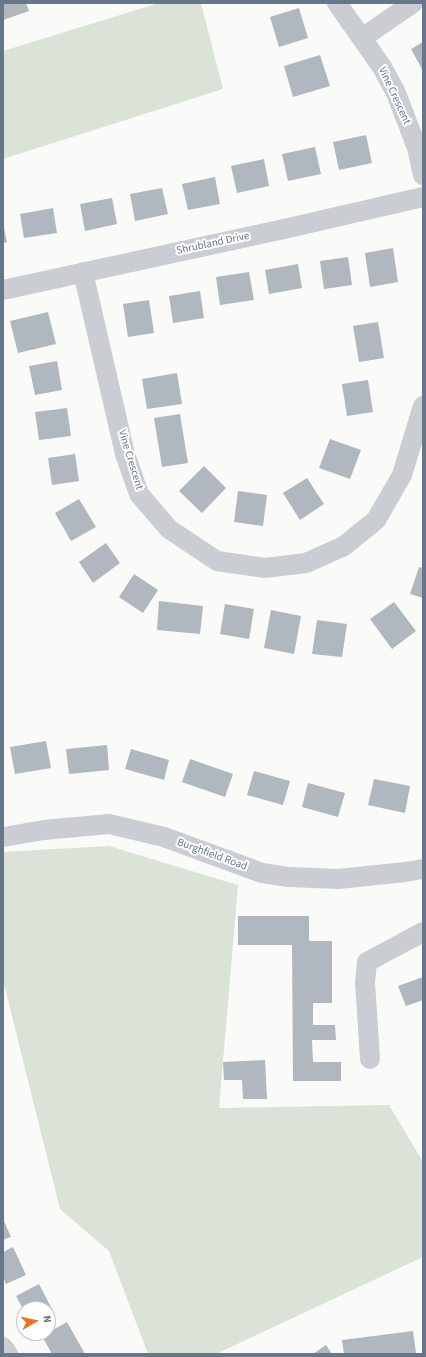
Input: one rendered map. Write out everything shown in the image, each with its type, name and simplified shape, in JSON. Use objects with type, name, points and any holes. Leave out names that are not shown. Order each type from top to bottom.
[{"type":"street","name":"Vine Crescent","points":[[337,3],[382,67],[396,93],[417,148],[423,175]]},
{"type":"street","points":[[362,38],[413,3]]},
{"type":"street","name":"Shrubland Drive","points":[[3,290],[423,197]]},
{"type":"street","name":"Vine Crescent","points":[[83,272],[125,454],[139,494],[169,529],[217,561],[265,568],[306,562],[344,546],[376,520],[402,474],[423,406]]},
{"type":"street","name":"Burghfield Road","points":[[3,837],[44,830],[109,824],[164,838],[262,873],[288,878],[338,879],[423,869]]},
{"type":"street","points":[[370,1059],[365,982],[368,962],[423,932]]},
{"type":"street","points":[[3,1348],[8,1354]]},
{"type":"shaded area","points":[[159,3],[201,3],[223,89],[3,159],[3,51]]},
{"type":"shaded area","points":[[109,846],[238,885],[219,1108],[389,1105],[423,1162],[423,1257],[216,1354],[148,1354],[109,1251],[60,1209],[3,980],[3,852]]},
{"type":"building","points":[[3,3],[26,3],[29,11],[3,20]]},
{"type":"building","points":[[299,8],[308,38],[279,47],[270,17]]},
{"type":"building","points":[[423,42],[423,71],[411,49]]},
{"type":"building","points":[[320,55],[330,86],[293,97],[284,66]]},
{"type":"building","points":[[366,135],[372,163],[339,170],[333,142]]},
{"type":"building","points":[[315,147],[321,174],[288,181],[282,154]]},
{"type":"building","points":[[264,159],[269,186],[237,193],[231,166]]},
{"type":"building","points":[[215,177],[220,204],[188,210],[182,184]]},
{"type":"building","points":[[162,188],[168,214],[135,221],[130,194]]},
{"type":"building","points":[[112,198],[117,224],[85,231],[80,204]]},
{"type":"building","points":[[53,208],[57,233],[24,238],[20,214]]},
{"type":"building","points":[[3,223],[7,242],[3,243]]},
{"type":"building","points":[[393,248],[398,282],[370,287],[365,253]]},
{"type":"building","points":[[348,257],[352,285],[324,289],[320,261]]},
{"type":"building","points":[[298,264],[302,288],[269,294],[265,270]]},
{"type":"building","points":[[249,272],[254,300],[220,305],[216,277]]},
{"type":"building","points":[[200,291],[204,318],[173,323],[169,296]]},
{"type":"building","points":[[149,300],[154,333],[128,337],[123,304]]},
{"type":"building","points":[[48,312],[56,344],[18,353],[10,321]]},
{"type":"building","points":[[378,322],[384,358],[359,362],[353,326]]},
{"type":"building","points":[[57,361],[62,390],[35,395],[29,366]]},
{"type":"building","points":[[177,373],[182,404],[147,409],[142,379]]},
{"type":"building","points":[[368,380],[373,412],[347,416],[342,384]]},
{"type":"building","points":[[67,408],[71,436],[39,440],[35,412]]},
{"type":"building","points":[[180,414],[188,463],[162,467],[154,418]]},
{"type":"building","points":[[330,439],[361,450],[350,479],[319,468]]},
{"type":"building","points":[[75,454],[79,481],[52,485],[48,458]]},
{"type":"building","points":[[204,466],[226,488],[202,513],[179,491]]},
{"type":"building","points":[[307,478],[324,504],[300,520],[283,493]]},
{"type":"building","points":[[238,491],[267,495],[263,526],[234,522]]},
{"type":"building","points":[[79,499],[96,527],[71,541],[55,513]]},
{"type":"building","points":[[106,543],[120,563],[93,583],[79,562]]},
{"type":"building","points":[[419,567],[423,568],[423,598],[410,594]]},
{"type":"building","points":[[134,574],[158,590],[143,613],[119,597]]},
{"type":"building","points":[[159,601],[203,606],[200,634],[157,630]]},
{"type":"building","points":[[394,602],[416,631],[392,649],[370,619]]},
{"type":"building","points":[[225,604],[254,609],[249,639],[220,634]]},
{"type":"building","points":[[271,610],[301,616],[294,654],[264,648]]},
{"type":"building","points":[[317,620],[347,624],[342,657],[312,654]]},
{"type":"building","points":[[46,741],[51,768],[15,774],[10,747]]},
{"type":"building","points":[[107,745],[109,770],[69,774],[66,749]]},
{"type":"building","points":[[131,749],[169,760],[164,780],[125,769]]},
{"type":"building","points":[[190,759],[233,774],[225,797],[182,782]]},
{"type":"building","points":[[254,771],[290,781],[283,805],[247,795]]},
{"type":"building","points":[[374,779],[410,786],[405,813],[368,805]]},
{"type":"building","points":[[308,783],[345,793],[338,817],[302,807]]},
{"type":"building","points":[[238,916],[309,916],[309,941],[332,941],[332,1003],[313,1003],[313,1025],[335,1025],[336,1040],[312,1040],[313,1062],[341,1062],[341,1081],[293,1081],[292,945],[238,945]]},
{"type":"building","points":[[423,977],[423,1000],[406,1006],[398,986]]},
{"type":"building","points":[[265,1060],[267,1099],[243,1099],[242,1080],[224,1080],[223,1062]]},
{"type":"building","points":[[3,1219],[11,1237],[3,1240]]},
{"type":"building","points":[[13,1247],[26,1275],[6,1284],[3,1277],[3,1252]]},
{"type":"building","points":[[39,1284],[48,1301],[19,1301],[16,1296]]},
{"type":"building","points":[[67,1322],[85,1354],[52,1354],[45,1341],[56,1341],[56,1328]]},
{"type":"building","points":[[413,1331],[416,1353],[344,1354],[342,1340]]},
{"type":"building","points":[[326,1345],[332,1354],[313,1354]]}]
